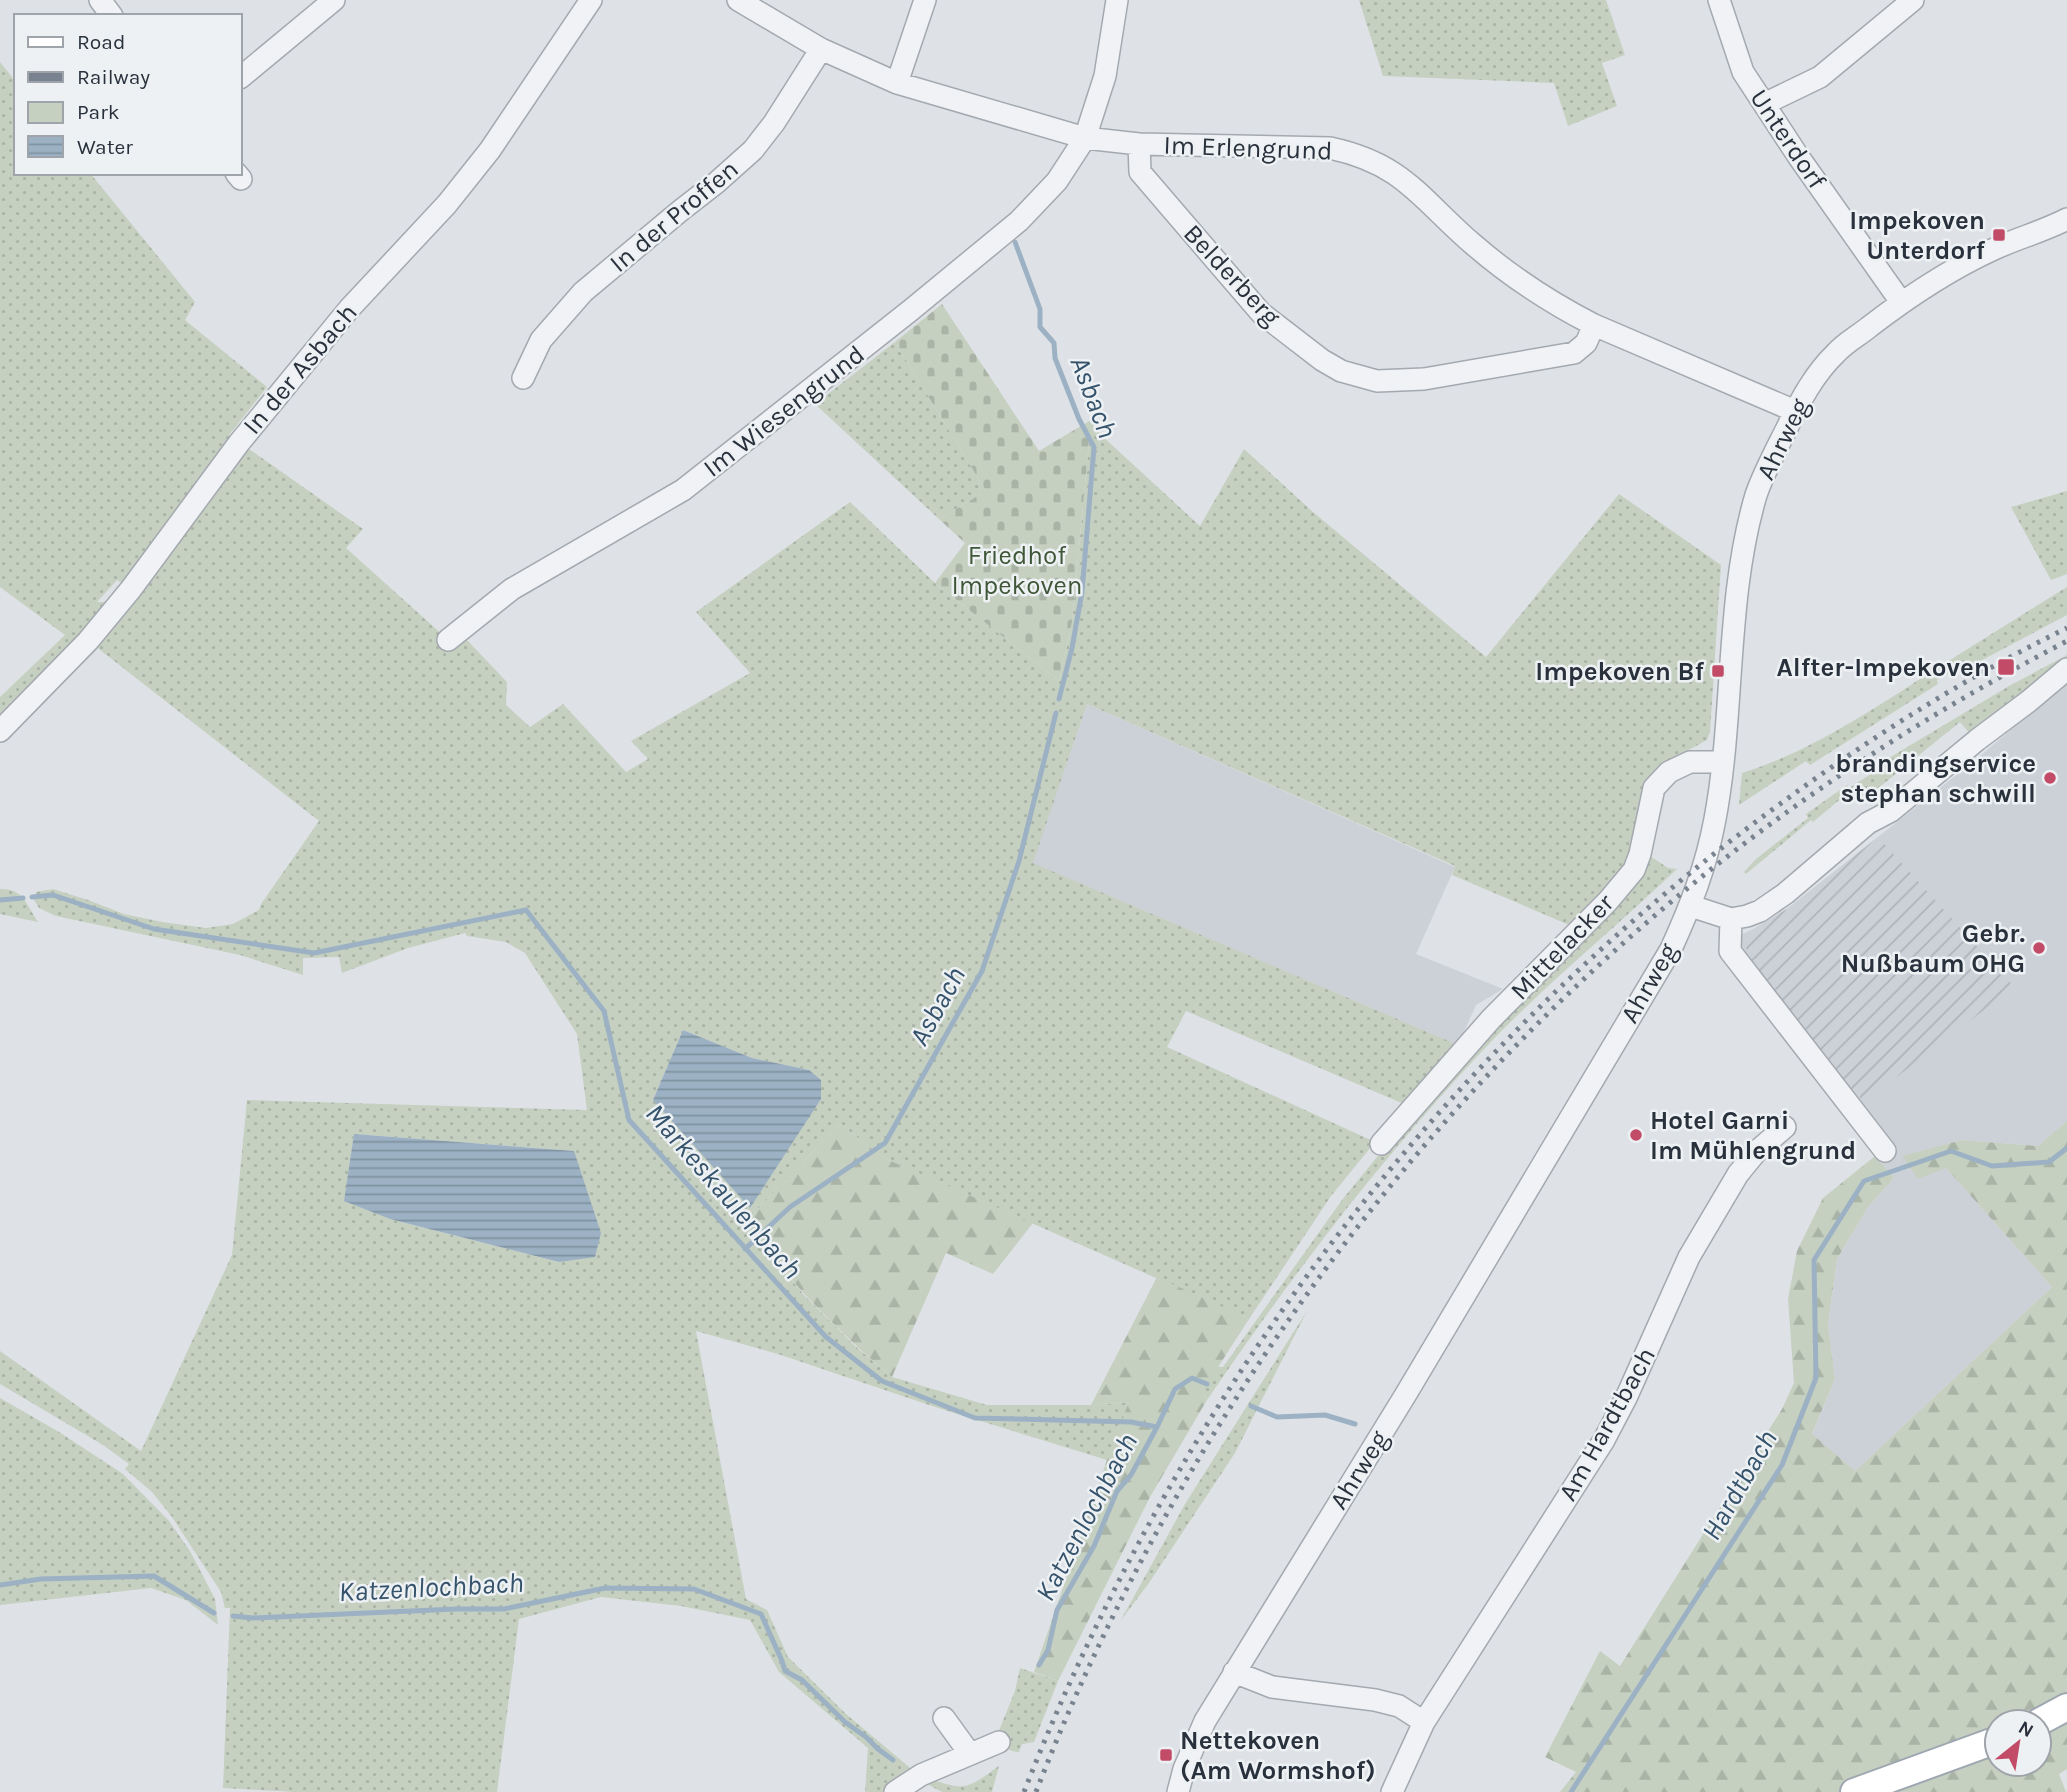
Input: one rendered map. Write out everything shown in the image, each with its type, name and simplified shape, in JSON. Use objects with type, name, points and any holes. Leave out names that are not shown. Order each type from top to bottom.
[{"type":"main road","points":[[1854,1792],[1983,1745]]},
{"type":"street","points":[[242,76],[334,0]]},
{"type":"street","name":"In der Asbach","points":[[0,732],[88,641],[131,589],[239,443],[349,309],[447,204],[490,150],[591,0]]},
{"type":"street","name":"Im Erlengrund","points":[[738,0],[821,49],[897,83],[1085,138],[1139,144],[1330,148],[1355,153],[1378,163],[1412,185],[1474,245],[1533,291],[1594,326],[1795,411]]},
{"type":"street","points":[[897,83],[925,0]]},
{"type":"street","name":"Im Wiesengrund","points":[[448,640],[512,589],[683,490],[1019,221],[1057,181],[1085,138],[1105,76],[1117,0]]},
{"type":"street","name":"Unterdorf","points":[[1719,0],[1743,72],[1798,156],[1901,302]]},
{"type":"street","points":[[1764,104],[1820,77],[1913,0]]},
{"type":"street","name":"In der Proffen","points":[[523,378],[541,340],[583,292],[753,150],[774,123],[821,49]]},
{"type":"street","name":"Belderberg","points":[[1139,144],[1140,172],[1261,313],[1322,360],[1341,371],[1377,381],[1424,379],[1574,353],[1586,343],[1594,326]]},
{"type":"street","name":"Ahrweg","points":[[1178,1792],[1194,1743],[1234,1672],[1412,1383],[1671,949],[1691,906],[1715,818],[1723,762],[1736,600],[1751,515],[1768,465],[1795,411],[1815,377],[1836,353],[1901,302],[1938,277],[1994,248],[2067,219]]},
{"type":"street","points":[[1691,906],[1731,919],[1760,911],[1786,893],[1868,823],[1891,811],[2067,668]]},
{"type":"street","name":"Mittelacker","points":[[1381,1143],[1485,1027],[1608,901],[1634,870],[1654,788],[1669,772],[1690,762],[1723,762]]},
{"type":"street","points":[[1731,919],[1730,951],[1885,1151]]},
{"type":"street","name":"Am Hardtbach","points":[[1392,1792],[1424,1722],[1604,1440],[1626,1398],[1689,1257],[1738,1174],[1756,1152],[1785,1127]]},
{"type":"street","points":[[1234,1672],[1272,1687],[1375,1700],[1399,1706],[1424,1722]]},
{"type":"street","points":[[944,1718],[970,1754]]},
{"type":"street","points":[[895,1792],[921,1775],[999,1742]]},
{"type":"shaded area","points":[[2067,684],[2067,1121],[2038,1146],[1962,1140],[1903,1157],[1946,1168],[2052,1287],[1855,1471],[1812,1435],[1835,1379],[1828,1325],[1837,1259],[1868,1207],[1894,1178],[1875,1156],[1882,1148],[1730,940],[1787,909]]},
{"type":"shaded area","points":[[1087,704],[1455,867],[1416,954],[1503,989],[1476,1005],[1458,1045],[1032,863]]},
{"type":"shaded area","points":[[1878,837],[2014,987],[1864,1102],[1854,1090],[1849,1092],[1752,969],[1746,953],[1747,938],[1755,928],[1787,909]]},
{"type":"green space","points":[[1359,0],[1606,0],[1625,55],[1602,63],[1617,106],[1568,126],[1554,83],[1383,76]]},
{"type":"green space","points":[[0,62],[14,80],[14,175],[92,175],[195,302],[185,320],[267,387],[229,435],[363,529],[346,548],[455,646],[465,638],[507,682],[506,705],[530,727],[563,704],[626,772],[648,759],[631,741],[750,673],[696,612],[850,502],[935,583],[1059,681],[1072,622],[1091,420],[1101,435],[1200,526],[1244,449],[1313,512],[1486,657],[1619,494],[1721,565],[1710,732],[1707,740],[1659,766],[1645,788],[1629,867],[1569,925],[1452,875],[1455,866],[1087,704],[1033,863],[1458,1045],[1404,1104],[1186,1011],[1167,1047],[1375,1142],[1331,1196],[1249,1319],[884,1158],[840,1124],[743,1224],[805,1296],[855,1346],[892,1377],[987,1405],[1091,1405],[1130,1402],[1107,1460],[935,1407],[778,1354],[696,1331],[746,1599],[767,1610],[788,1657],[846,1714],[915,1772],[887,1792],[865,1792],[868,1748],[779,1672],[750,1620],[681,1606],[601,1597],[519,1619],[497,1792],[294,1792],[223,1788],[230,1608],[225,1608],[221,1592],[172,1517],[152,1492],[125,1469],[129,1464],[103,1445],[0,1384],[0,1351],[141,1451],[232,1255],[247,1100],[587,1110],[577,1034],[525,953],[506,942],[467,936],[465,933],[408,948],[342,973],[339,957],[303,958],[303,975],[240,955],[56,916],[39,908],[34,900],[36,892],[53,889],[124,914],[162,922],[206,928],[233,924],[259,910],[319,821],[95,646],[131,589],[117,580],[97,602],[108,602],[40,680],[0,719],[0,697],[65,635],[0,587]],"holes":[[[683,1030],[752,1058],[809,1070],[653,1100]],[[354,1134],[573,1151],[601,1234],[559,1262],[390,1219],[345,1201]]]},
{"type":"green space","name":"Friedhof Impekoven","points":[[942,304],[1039,451],[1091,420],[1072,622],[1059,681],[935,583],[965,543],[939,519],[986,491],[895,342]]},
{"type":"green space","points":[[895,342],[986,491],[939,519],[815,404]]},
{"type":"green space","points":[[2067,491],[2067,574],[2051,580],[2011,507]]},
{"type":"green space","points":[[2067,587],[2067,615],[1956,674],[1953,671],[1937,680],[1938,684],[1810,765],[1806,761],[1739,805],[1742,773],[1811,745],[1832,733]]},
{"type":"green space","points":[[2067,655],[2067,658],[1971,735],[1960,722],[1877,789],[1851,802],[1844,796],[1746,874],[1744,872],[1756,859],[1808,818],[1806,814],[1847,785],[1849,788],[1871,774],[1869,770],[2009,686]]},
{"type":"green space","points":[[1650,856],[1668,868],[1677,869],[1533,1000],[1411,1130],[1340,1217],[1272,1307],[1207,1400],[1202,1392],[1217,1367],[1223,1367],[1342,1200],[1412,1114],[1634,887]]},
{"type":"green space","points":[[0,889],[19,894],[38,922],[0,914]]},
{"type":"green space","points":[[2067,1121],[2067,1769],[2059,1774],[2066,1792],[1560,1792],[1576,1772],[1545,1757],[1600,1651],[1620,1666],[1782,1409],[1794,1383],[1788,1299],[1797,1251],[1823,1198],[1875,1156],[1894,1178],[1868,1207],[1837,1259],[1828,1325],[1835,1379],[1812,1434],[1855,1471],[2052,1287],[1946,1168],[1918,1179],[1902,1156],[1962,1140],[2038,1146]]},
{"type":"green space","points":[[840,1124],[884,1158],[1033,1223],[993,1274],[946,1253],[892,1377],[833,1323],[742,1225]]},
{"type":"green space","points":[[1157,1277],[1249,1319],[1202,1392],[1207,1400],[1150,1497],[1058,1681],[1034,1672],[1129,1402],[1091,1405]]},
{"type":"green space","points":[[1307,1311],[1235,1453],[1149,1583],[1121,1620],[1185,1504]]},
{"type":"green space","points":[[0,1398],[123,1474],[169,1521],[190,1551],[215,1599],[218,1625],[186,1600],[151,1588],[0,1605]]},
{"type":"green space","points":[[1020,1668],[1058,1681],[1034,1742],[1022,1744],[1019,1752],[1005,1747],[998,1733],[1015,1691]]},
{"type":"green space","points":[[999,1766],[992,1792],[942,1792],[927,1784],[928,1780],[968,1785]]},
{"type":"water","points":[[683,1030],[752,1058],[809,1070],[821,1080],[821,1099],[750,1208],[653,1100]]},
{"type":"water","points":[[354,1134],[574,1151],[601,1233],[595,1257],[559,1262],[390,1219],[344,1201]]},
{"type":"waterway","name":"Asbach","points":[[1015,242],[1040,309],[1040,327],[1054,343],[1055,358],[1079,419],[1094,447],[1082,592],[1059,699]]},
{"type":"waterway","name":"Asbach","points":[[745,1249],[790,1207],[885,1143],[982,971],[1019,861],[1056,713]]},
{"type":"waterway","name":"Markeskaulenbach","points":[[32,897],[53,895],[154,929],[314,953],[526,910],[604,1011],[629,1120],[826,1337],[882,1381],[975,1418],[1131,1422],[1157,1427],[1175,1389],[1192,1378],[1207,1384]]},
{"type":"waterway","name":"Markeskaulenbach","points":[[0,900],[23,898]]},
{"type":"waterway","name":"Hardtbach","points":[[1571,1792],[1782,1465],[1816,1378],[1814,1260],[1864,1181],[1951,1151],[1992,1166],[2049,1162],[2067,1148]]},
{"type":"waterway","name":"Markeskaulenbach","points":[[1251,1406],[1277,1417],[1325,1415],[1355,1424]]},
{"type":"waterway","name":"Katzenlochbach","points":[[1039,1665],[1048,1650],[1057,1610],[1094,1546],[1117,1491],[1131,1475],[1157,1427]]},
{"type":"waterway","name":"Katzenlochbach","points":[[0,1585],[41,1579],[154,1576],[214,1613]]},
{"type":"waterway","name":"Katzenlochbach","points":[[233,1616],[253,1618],[504,1609],[605,1588],[694,1589],[761,1614],[785,1671],[802,1680],[845,1722],[893,1760]]},
{"type":"railway","points":[[1024,1792],[1086,1647],[1159,1507],[1240,1372],[1331,1244],[1431,1122],[1539,1008],[1656,902],[1780,804],[1919,710],[1992,667],[2067,628]]},
{"type":"railway","points":[[1036,1792],[1093,1657],[1160,1526],[1236,1398],[1321,1276],[1413,1159],[1513,1049],[1619,947],[1732,853],[1853,766],[1980,688],[2067,641]]},
{"type":"place","name":"Impekoven Unterdorf","points":[[1999,235]]},
{"type":"place","name":"Alfter-Impekoven","points":[[2006,667]]},
{"type":"place","name":"Impekoven Bf","points":[[1718,671]]},
{"type":"place","name":"brandingservice stephan schwill","points":[[2050,778]]},
{"type":"place","name":"Gebr. Nußbaum OHG","points":[[2039,948]]},
{"type":"place","name":"Hotel Garni Im Mühlengrund","points":[[1636,1135]]},
{"type":"place","name":"Nettekoven (Am Wormshof)","points":[[1166,1755]]}]
